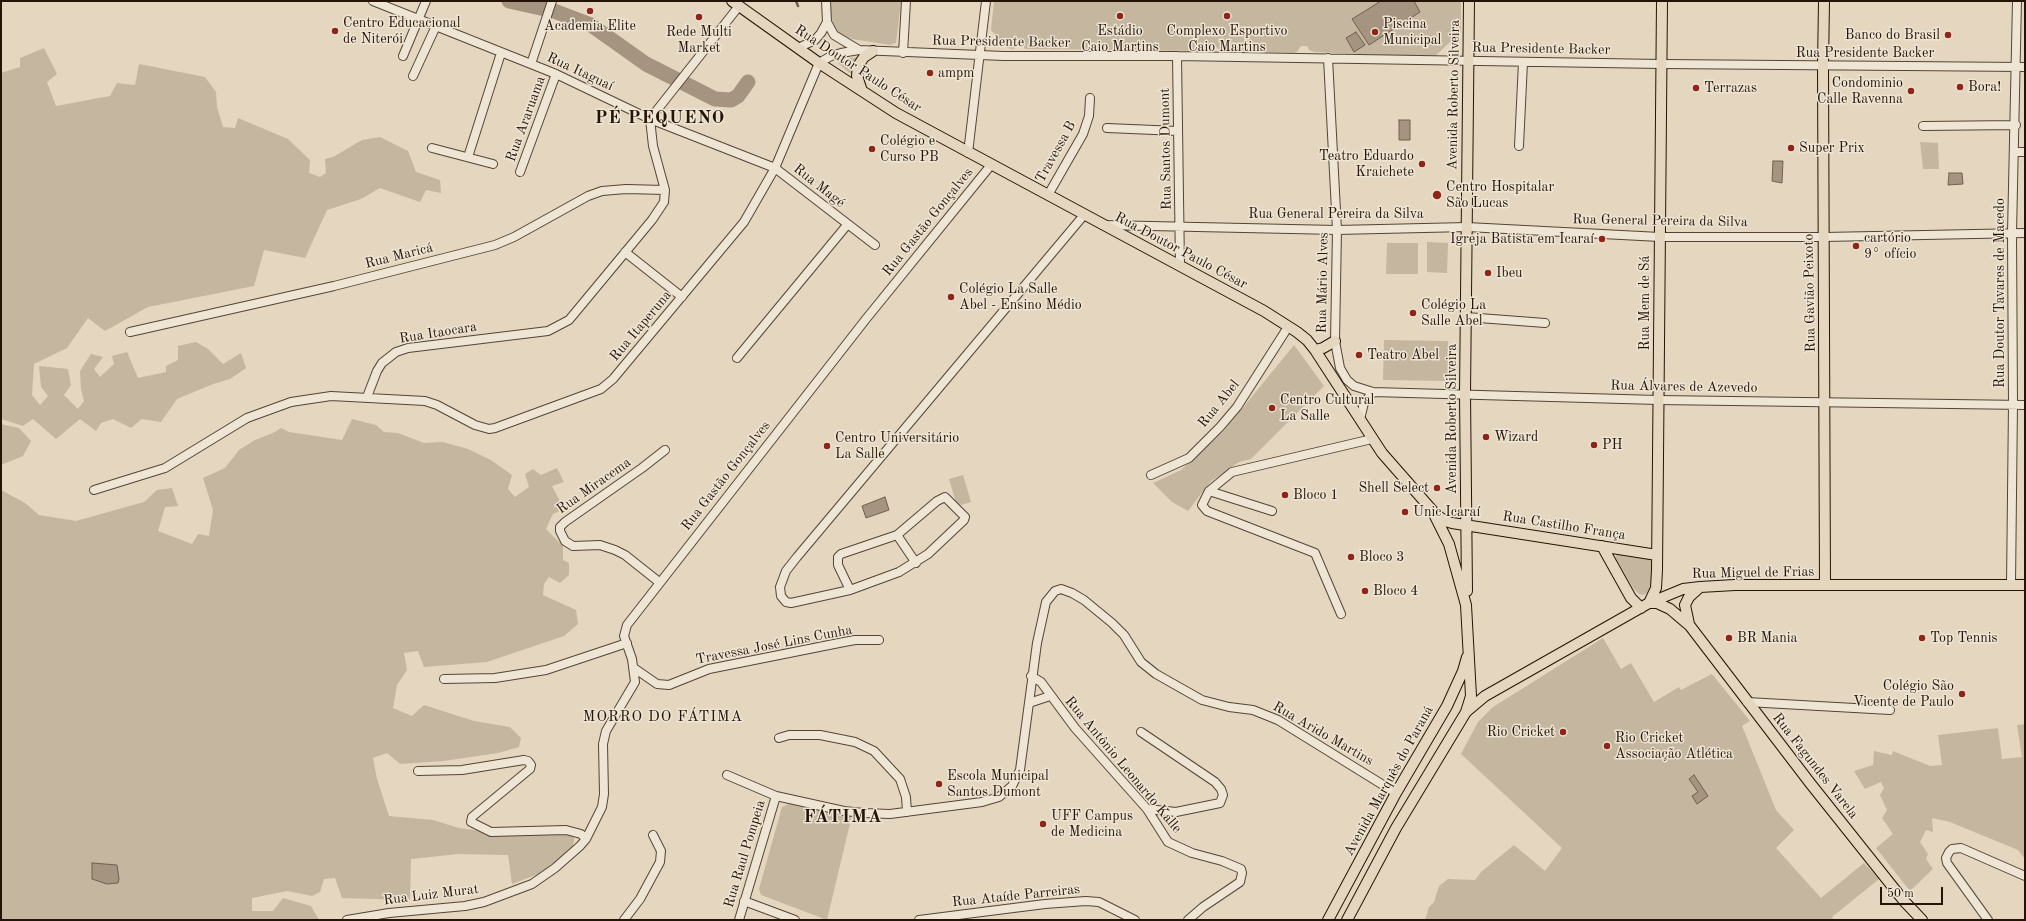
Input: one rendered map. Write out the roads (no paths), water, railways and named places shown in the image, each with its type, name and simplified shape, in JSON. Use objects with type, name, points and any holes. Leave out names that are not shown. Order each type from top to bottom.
[{"type":"main road","name":"Avenida Roberto Silveira","points":[[1466,605],[1467,525],[1464,394],[1467,227],[1467,60],[1469,1]]},
{"type":"main road","name":"Rua Mem de Sá","points":[[1645,605],[1656,588],[1657,555],[1662,1]]},
{"type":"main road","name":"Rua Gavião Peixoto","points":[[1824,1],[1823,66],[1826,585]]},
{"type":"main road","name":"Rua Doutor Paulo César","points":[[736,4],[819,63],[908,120],[991,166],[1264,311],[1301,335],[1315,350],[1382,453],[1432,510],[1443,530],[1455,559],[1466,605],[1468,653]]},
{"type":"main road","points":[[862,91],[858,83],[857,71],[864,57],[873,51]]},
{"type":"main road","points":[[1315,350],[1323,348],[1335,340]]},
{"type":"main road","name":"Rua Castilho França","points":[[1432,510],[1445,521],[1657,555]]},
{"type":"main road","points":[[1602,546],[1631,598],[1645,605]]},
{"type":"main road","name":"Rua Miguel de Frias","points":[[1485,696],[1645,605],[1683,589],[1700,587],[1826,585],[2025,585]]},
{"type":"main road","name":"Rua Fagundes Varela","points":[[1690,626],[1685,605],[1689,597],[1700,587]]},
{"type":"main road","name":"Rua Fagundes Varela","points":[[1645,605],[1657,603],[1670,609],[1690,626],[1747,702],[1904,902],[1922,920]]},
{"type":"main road","points":[[1466,712],[1471,696],[1471,675],[1468,653]]},
{"type":"main road","name":"Avenida Marquês do Paraná","points":[[1328,920],[1396,793],[1447,706],[1463,671],[1468,653]]},
{"type":"main road","name":"Avenida Marquês do Paraná","points":[[1347,920],[1396,828],[1466,712],[1485,696]]},
{"type":"street","name":"Rua Itaguaí","points":[[373,1],[556,74],[650,119],[775,168]]},
{"type":"street","points":[[403,56],[426,1]]},
{"type":"street","points":[[531,64],[552,1]]},
{"type":"street","points":[[826,1],[827,22],[834,35],[859,50]]},
{"type":"street","points":[[903,53],[906,1]]},
{"type":"street","points":[[968,153],[986,1]]},
{"type":"street","name":"Rua Doutor Tavares de Macedo","points":[[2011,585],[2013,404],[2012,233],[2016,125],[2021,67],[2017,1]]},
{"type":"street","points":[[650,119],[683,78],[736,4]]},
{"type":"street","points":[[798,48],[815,40],[827,22]]},
{"type":"street","points":[[413,76],[436,26]]},
{"type":"street","name":"Rua Presidente Backer","points":[[819,63],[831,56],[859,50],[979,55],[1177,56],[1823,66],[2021,67]]},
{"type":"street","points":[[468,156],[501,53]]},
{"type":"street","name":"Rua Santos Dumont","points":[[1177,56],[1180,266]]},
{"type":"street","name":"Rua Mário Alves","points":[[1328,58],[1337,230],[1335,340],[1338,362],[1347,380],[1354,386],[1373,392]]},
{"type":"street","points":[[1519,146],[1523,62]]},
{"type":"street","name":"Rua Itaperuna","points":[[367,397],[425,401],[438,405],[475,425],[483,428],[495,428],[593,393],[606,386],[744,222],[775,168],[819,63]]},
{"type":"street","name":"Rua Araruama","points":[[520,172],[556,74]]},
{"type":"street","name":"Travessa B","points":[[1048,195],[1083,134],[1089,116],[1090,98]]},
{"type":"street","name":"Rua Itaocara","points":[[367,397],[377,370],[382,363],[396,352],[408,348],[548,331],[569,320],[660,210],[664,202],[665,190],[653,146],[650,119]]},
{"type":"street","points":[[1924,126],[2016,125]]},
{"type":"street","points":[[1107,128],[1178,131]]},
{"type":"street","name":"Rua Araruama","points":[[432,148],[468,156],[493,164]]},
{"type":"street","points":[[2015,152],[2025,152]]},
{"type":"street","name":"Rua Gastão Gonçalves","points":[[586,838],[599,814],[604,794],[604,744],[606,731],[633,686],[634,668],[628,643],[624,636],[626,624],[659,582],[682,556],[724,497],[866,319],[991,166]]},
{"type":"street","name":"Rua Magé","points":[[775,168],[847,225],[875,245]]},
{"type":"street","name":"Rua Maricá","points":[[130,332],[334,286],[494,245],[514,238],[588,196],[602,191],[626,189],[665,190]]},
{"type":"street","points":[[850,590],[838,565],[838,557],[858,547],[897,535],[931,506],[945,497],[965,516],[964,520],[916,563],[899,572],[850,590],[791,603],[786,602],[781,596],[780,587],[786,571],[797,557],[1084,215]]},
{"type":"street","points":[[737,358],[847,225]]},
{"type":"street","name":"Rua General Pereira da Silva","points":[[1103,225],[1180,225],[1337,230],[1467,227],[1660,237],[1824,237],[2025,233]]},
{"type":"street","points":[[625,252],[682,297]]},
{"type":"street","points":[[1466,317],[1545,324]]},
{"type":"street","name":"Rua Abel","points":[[1151,476],[1189,458],[1220,427],[1237,407],[1288,327]]},
{"type":"street","points":[[1360,419],[1364,403],[1373,392]]},
{"type":"street","name":"Rua Álvares de Azevedo","points":[[1373,392],[1658,400],[1825,401],[2025,405]]},
{"type":"street","points":[[94,490],[165,468],[231,428],[264,411],[291,402],[331,396],[367,397]]},
{"type":"street","points":[[1342,614],[1315,553],[1207,511],[1202,505],[1209,492],[1232,472],[1372,439]]},
{"type":"street","name":"Rua Miracema","points":[[659,582],[625,555],[615,550],[600,545],[573,546],[565,541],[560,531],[560,527],[665,450]]},
{"type":"street","points":[[1209,492],[1272,512]]},
{"type":"street","points":[[897,535],[916,563]]},
{"type":"street","name":"Rua Arido Martins","points":[[1031,676],[1046,602],[1055,591],[1061,589],[1072,592],[1112,623],[1124,636],[1141,662],[1156,674],[1202,700],[1228,708],[1252,710],[1278,720],[1396,793]]},
{"type":"street","name":"Travessa José Lins Cunha","points":[[634,668],[657,684],[669,685],[682,681],[698,672],[709,669],[839,643],[879,640]]},
{"type":"street","points":[[444,679],[495,678],[552,669],[628,643]]},
{"type":"street","points":[[727,775],[776,796],[851,812],[890,814],[982,802],[1006,793],[1015,782],[1020,770],[1031,676]]},
{"type":"street","name":"Rua Antônio Leonardo Kalle","points":[[1031,676],[1041,682],[1075,728],[1147,809],[1168,842],[1192,854],[1222,860],[1241,869],[1242,873],[1240,882],[1203,907],[1188,920]]},
{"type":"street","name":"Rua Antônio Leonardo Kalle","points":[[1029,703],[1050,696]]},
{"type":"street","points":[[1747,702],[1890,710]]},
{"type":"street","points":[[1141,732],[1215,782],[1223,795],[1220,802],[1176,812],[1147,809]]},
{"type":"street","points":[[779,738],[789,735],[820,735],[855,742],[874,751],[900,779],[905,792],[907,812]]},
{"type":"street","points":[[418,771],[462,770],[524,760],[528,761],[531,765],[530,769],[472,817],[471,822],[490,832],[566,830],[581,834],[586,838]]},
{"type":"street","name":"Rua Raul Pompeia","points":[[739,920],[776,796]]},
{"type":"street","points":[[624,920],[640,899],[660,862],[662,851],[653,835]]},
{"type":"street","name":"Rua Luiz Murat","points":[[347,920],[389,913],[465,906],[500,897],[532,884],[568,857],[586,838]]},
{"type":"street","points":[[1988,920],[1947,864],[1946,858],[1949,852],[1952,849],[1961,848],[2025,876]]},
{"type":"street","name":"Rua Ataíde Parreiras","points":[[919,920],[1045,904],[1086,901],[1099,902],[1135,920]]},
{"type":"street","points":[[744,902],[795,920]]},
{"type":"waterway","points":[[509,1],[554,11],[591,25],[646,64],[715,99],[731,100],[738,96],[748,82]]},
{"type":"waterway","points":[[796,1],[798,6]]},
{"type":"place","name":"Academia Elite","points":[[590,11]]},
{"type":"place","name":"Estádio Caio Martins","points":[[1120,16]]},
{"type":"place","name":"Complexo Esportivo Caio Martins","points":[[1227,16]]},
{"type":"place","name":"Rede Multi Market","points":[[699,17]]},
{"type":"place","name":"Centro Educacional de Niterói","points":[[335,31]]},
{"type":"place","name":"Piscina Municipal","points":[[1375,32]]},
{"type":"place","name":"Banco do Brasil","points":[[1948,35]]},
{"type":"place","name":"ampm","points":[[930,73]]},
{"type":"place","name":"Bora!","points":[[1960,87]]},
{"type":"place","name":"Terrazas","points":[[1696,88]]},
{"type":"place","name":"Condominio Calle Ravenna","points":[[1911,91]]},
{"type":"place","name":"Super Prix","points":[[1791,148]]},
{"type":"place","name":"Colégio e Curso PB","points":[[872,149]]},
{"type":"place","name":"Teatro Eduardo Kraichete","points":[[1422,164]]},
{"type":"place","name":"Centro Hospitalar São Lucas","points":[[1437,195]]},
{"type":"place","name":"Igreja Batista em Icaraí","points":[[1602,239]]},
{"type":"place","name":"cartório 9° ofício","points":[[1856,246]]},
{"type":"place","name":"Ibeu","points":[[1488,273]]},
{"type":"place","name":"Colégio La Salle Abel - Ensino Médio","points":[[951,297]]},
{"type":"place","name":"Colégio La Salle Abel","points":[[1413,313]]},
{"type":"place","name":"Teatro Abel","points":[[1359,355]]},
{"type":"place","name":"Centro Cultural La Salle","points":[[1272,408]]},
{"type":"place","name":"Wizard","points":[[1486,437]]},
{"type":"place","name":"PH","points":[[1594,445]]},
{"type":"place","name":"Centro Universitário La Salle","points":[[827,446]]},
{"type":"place","name":"Shell Select","points":[[1437,488]]},
{"type":"place","name":"Bloco 1","points":[[1285,495]]},
{"type":"place","name":"Unic Icaraí","points":[[1405,512]]},
{"type":"place","name":"Bloco 3","points":[[1351,557]]},
{"type":"place","name":"Bloco 4","points":[[1365,591]]},
{"type":"place","name":"BR Mania","points":[[1729,638]]},
{"type":"place","name":"Top Tennis","points":[[1922,638]]},
{"type":"place","name":"Colégio São Vicente de Paulo","points":[[1962,694]]},
{"type":"place","name":"Rio Cricket","points":[[1563,732]]},
{"type":"place","name":"Rio Cricket Associação Atlética","points":[[1607,746]]},
{"type":"place","name":"Escola Municipal Santos Dumont","points":[[939,784]]},
{"type":"place","name":"UFF Campus de Medicina","points":[[1043,824]]},
{"type":"district","name":"PÉ PEQUENO","points":[[660,118]]},
{"type":"district","name":"MORRO DO FÁTIMA","points":[[663,717]]},
{"type":"district","name":"FÁTIMA","points":[[843,817]]}]
